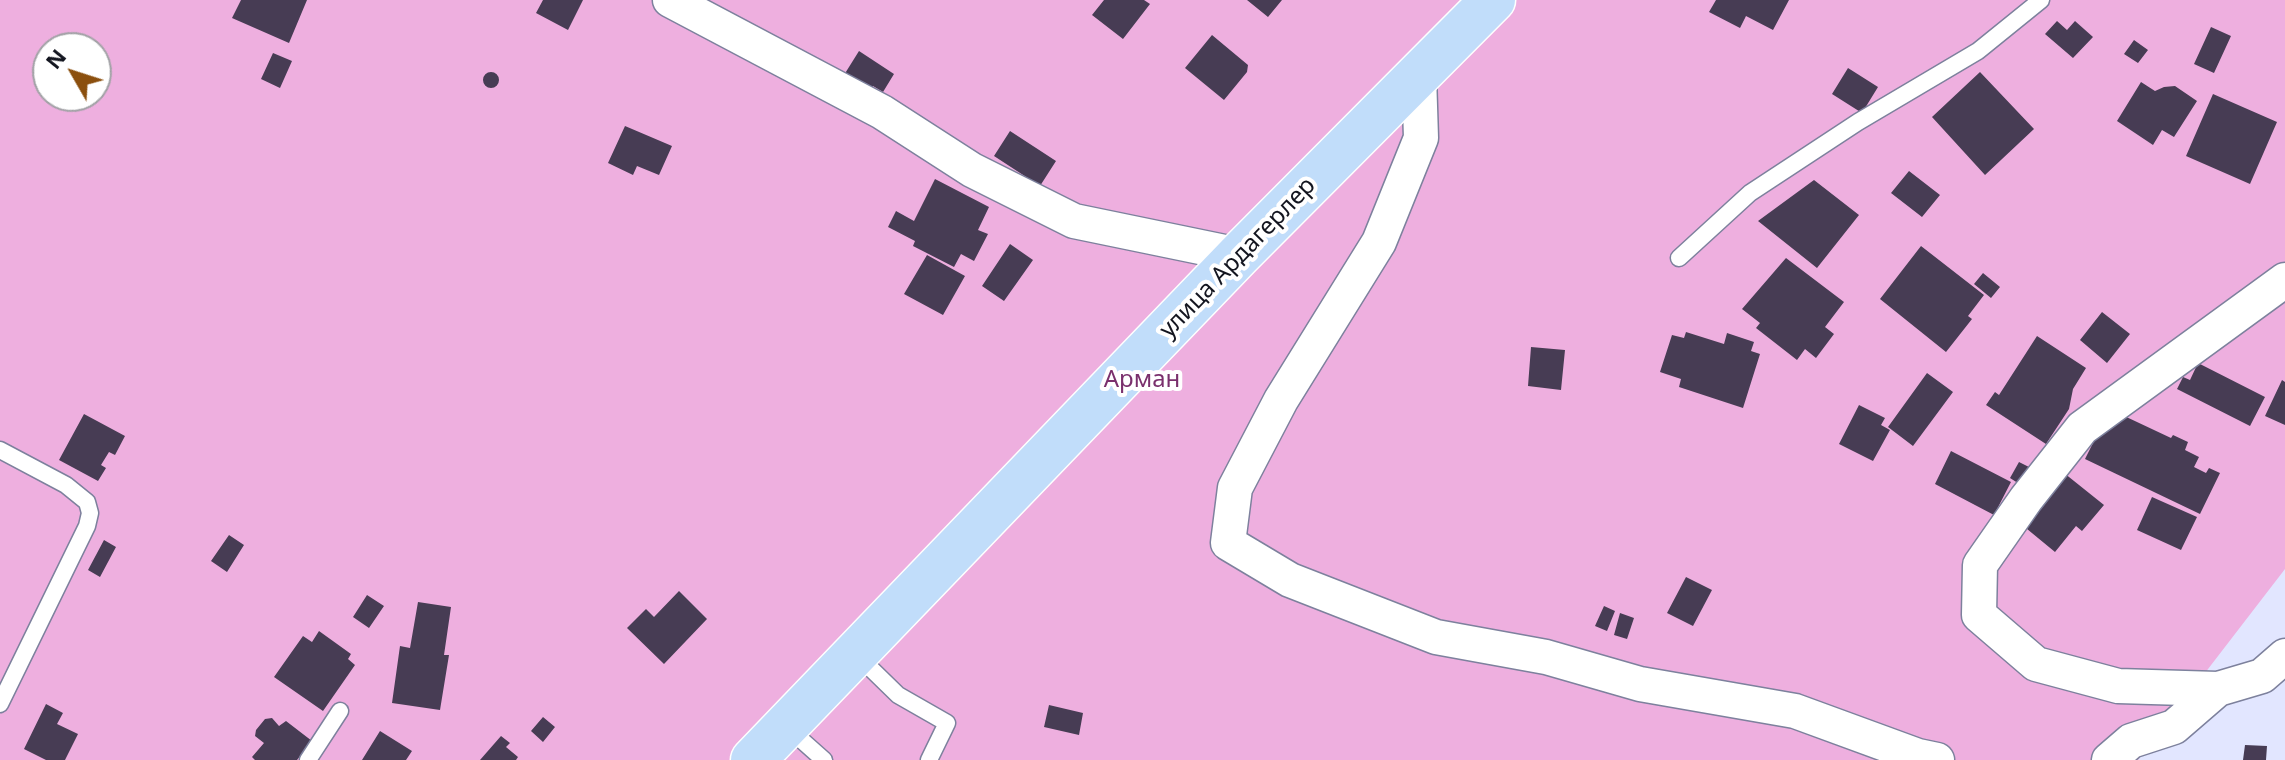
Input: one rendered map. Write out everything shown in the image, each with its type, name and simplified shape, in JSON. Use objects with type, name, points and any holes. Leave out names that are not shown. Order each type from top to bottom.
[{"type":"main road","name":"улица Ардагерлер","points":[[753,760],[1239,255],[1493,0]]},
{"type":"street","points":[[670,0],[882,112],[972,170],[1074,221],[1239,255]]},
{"type":"street","points":[[1419,75],[1421,138],[1379,242],[1281,400],[1235,488],[1228,543],[1290,580],[1436,637],[1546,657],[1640,684],[1795,711],[1937,760]]},
{"type":"street","points":[[2285,280],[2082,428],[2026,499],[1980,565],[1979,615],[2036,664],[2118,686],[2218,689],[2262,676],[2285,656]]},
{"type":"street","points":[[2109,760],[2131,741],[2174,727],[2218,689]]},
{"type":"lane","points":[[1679,258],[1750,193],[1858,122],[1978,51],[2041,0]]},
{"type":"lane","points":[[0,450],[66,485],[87,502],[90,513],[87,526],[0,704]]},
{"type":"lane","points":[[857,654],[898,695],[947,723],[929,760]]},
{"type":"lane","points":[[308,760],[340,711]]},
{"type":"lane","points":[[787,727],[824,760]]},
{"type":"green space","name":"Арман","points":[[0,0],[2285,0],[2285,569],[2138,760],[0,760]]},
{"type":"building","points":[[241,0],[307,0],[289,43],[232,18]]},
{"type":"building","points":[[543,0],[583,0],[568,30],[536,13]]},
{"type":"building","points":[[1104,0],[1144,0],[1150,4],[1123,39],[1092,15]]},
{"type":"building","points":[[1247,0],[1282,0],[1268,17]]},
{"type":"building","points":[[1716,0],[1789,0],[1773,30],[1746,16],[1740,28],[1709,12]]},
{"type":"building","points":[[2057,21],[2067,30],[2075,21],[2093,37],[2073,58],[2045,34]]},
{"type":"building","points":[[2211,27],[2231,36],[2214,73],[2194,64]]},
{"type":"building","points":[[1212,35],[1248,65],[1247,72],[1224,100],[1185,68]]},
{"type":"building","points":[[2134,40],[2148,50],[2138,63],[2124,54]]},
{"type":"building","points":[[859,51],[894,74],[883,92],[873,86],[870,92],[844,75]]},
{"type":"building","points":[[273,53],[292,61],[280,88],[261,79]]},
{"type":"building","points":[[1848,68],[1878,87],[1862,113],[1832,94]]},
{"type":"building","points":[[488,72],[494,72],[499,80],[497,86],[488,88],[483,83],[483,77]]},
{"type":"building","points":[[1980,72],[2034,129],[1985,175],[1932,117]]},
{"type":"building","points":[[2141,82],[2155,91],[2175,86],[2197,101],[2174,137],[2162,130],[2153,145],[2117,121]]},
{"type":"building","points":[[2213,94],[2277,122],[2250,184],[2186,156]]},
{"type":"building","points":[[625,126],[672,146],[659,175],[637,166],[633,175],[608,163]]},
{"type":"building","points":[[1010,131],[1056,161],[1040,186],[994,156]]},
{"type":"building","points":[[1909,171],[1940,195],[1922,217],[1891,193]]},
{"type":"building","points":[[935,179],[989,207],[978,230],[988,234],[974,261],[961,254],[954,267],[913,246],[915,241],[888,227],[896,211],[914,221]]},
{"type":"building","points":[[1814,180],[1859,215],[1817,268],[1758,221]]},
{"type":"building","points":[[1010,244],[1033,260],[1004,301],[982,286]]},
{"type":"building","points":[[1921,246],[1984,295],[1968,316],[1972,319],[1946,352],[1880,299]]},
{"type":"building","points":[[927,255],[965,276],[943,315],[904,294]]},
{"type":"building","points":[[1786,258],[1844,302],[1825,327],[1834,334],[1816,358],[1805,349],[1797,360],[1756,328],[1760,323],[1742,309]]},
{"type":"building","points":[[1983,273],[2000,287],[1991,298],[1974,284]]},
{"type":"building","points":[[2102,312],[2130,334],[2107,363],[2080,340]]},
{"type":"building","points":[[1686,332],[1724,344],[1727,333],[1754,342],[1751,351],[1760,354],[1743,408],[1679,387],[1681,379],[1660,372],[1672,335],[1684,338]]},
{"type":"building","points":[[2037,336],[2086,368],[2073,389],[2069,409],[2046,444],[1986,405],[1995,392],[1999,395]]},
{"type":"building","points":[[1531,347],[1565,350],[1561,390],[1528,386]]},
{"type":"building","points":[[2198,363],[2265,397],[2250,426],[2177,389],[2183,377],[2190,380]]},
{"type":"building","points":[[1927,373],[1953,392],[1913,446],[1888,427]]},
{"type":"building","points":[[2282,380],[2285,382],[2285,425],[2265,416]]},
{"type":"building","points":[[1859,405],[1885,418],[1881,425],[1890,430],[1873,461],[1839,444]]},
{"type":"building","points":[[84,414],[125,436],[115,455],[109,452],[101,465],[106,468],[98,481],[59,460]]},
{"type":"building","points":[[2120,414],[2171,438],[2173,435],[2188,442],[2185,450],[2199,457],[2194,467],[2206,473],[2209,468],[2220,473],[2200,514],[2085,459],[2100,429]]},
{"type":"building","points":[[1951,451],[2011,482],[1994,515],[1935,484]]},
{"type":"building","points":[[2019,462],[2031,468],[2021,485],[2010,478]]},
{"type":"building","points":[[2064,473],[2104,505],[2082,531],[2076,526],[2055,552],[2021,524]]},
{"type":"building","points":[[2152,497],[2197,517],[2181,550],[2137,530]]},
{"type":"building","points":[[229,535],[244,545],[227,572],[211,561]]},
{"type":"building","points":[[104,540],[116,547],[100,577],[88,570]]},
{"type":"building","points":[[1686,577],[1712,590],[1693,626],[1667,613]]},
{"type":"building","points":[[679,591],[707,619],[664,664],[627,628],[646,609],[654,617]]},
{"type":"building","points":[[367,595],[384,606],[369,628],[353,617]]},
{"type":"building","points":[[418,602],[451,607],[444,655],[449,655],[440,710],[392,703],[400,646],[410,648]]},
{"type":"building","points":[[1604,606],[1615,611],[1607,631],[1595,626]]},
{"type":"building","points":[[1620,613],[1634,618],[1627,639],[1614,635]]},
{"type":"building","points":[[319,631],[351,654],[348,659],[355,665],[323,711],[274,677],[303,636],[312,642]]},
{"type":"building","points":[[46,704],[63,713],[57,724],[78,734],[65,760],[46,760],[24,749]]},
{"type":"building","points":[[1049,705],[1083,713],[1079,735],[1044,727]]},
{"type":"building","points":[[543,717],[555,727],[543,742],[531,731]]},
{"type":"building","points":[[272,718],[279,726],[286,721],[312,741],[297,760],[255,760],[252,757],[264,743],[255,736],[256,730],[265,719]]},
{"type":"building","points":[[380,731],[412,751],[406,760],[362,760]]},
{"type":"building","points":[[501,736],[510,743],[506,747],[518,757],[516,760],[480,760]]},
{"type":"building","points":[[2245,745],[2267,746],[2266,760],[2243,760]]}]
